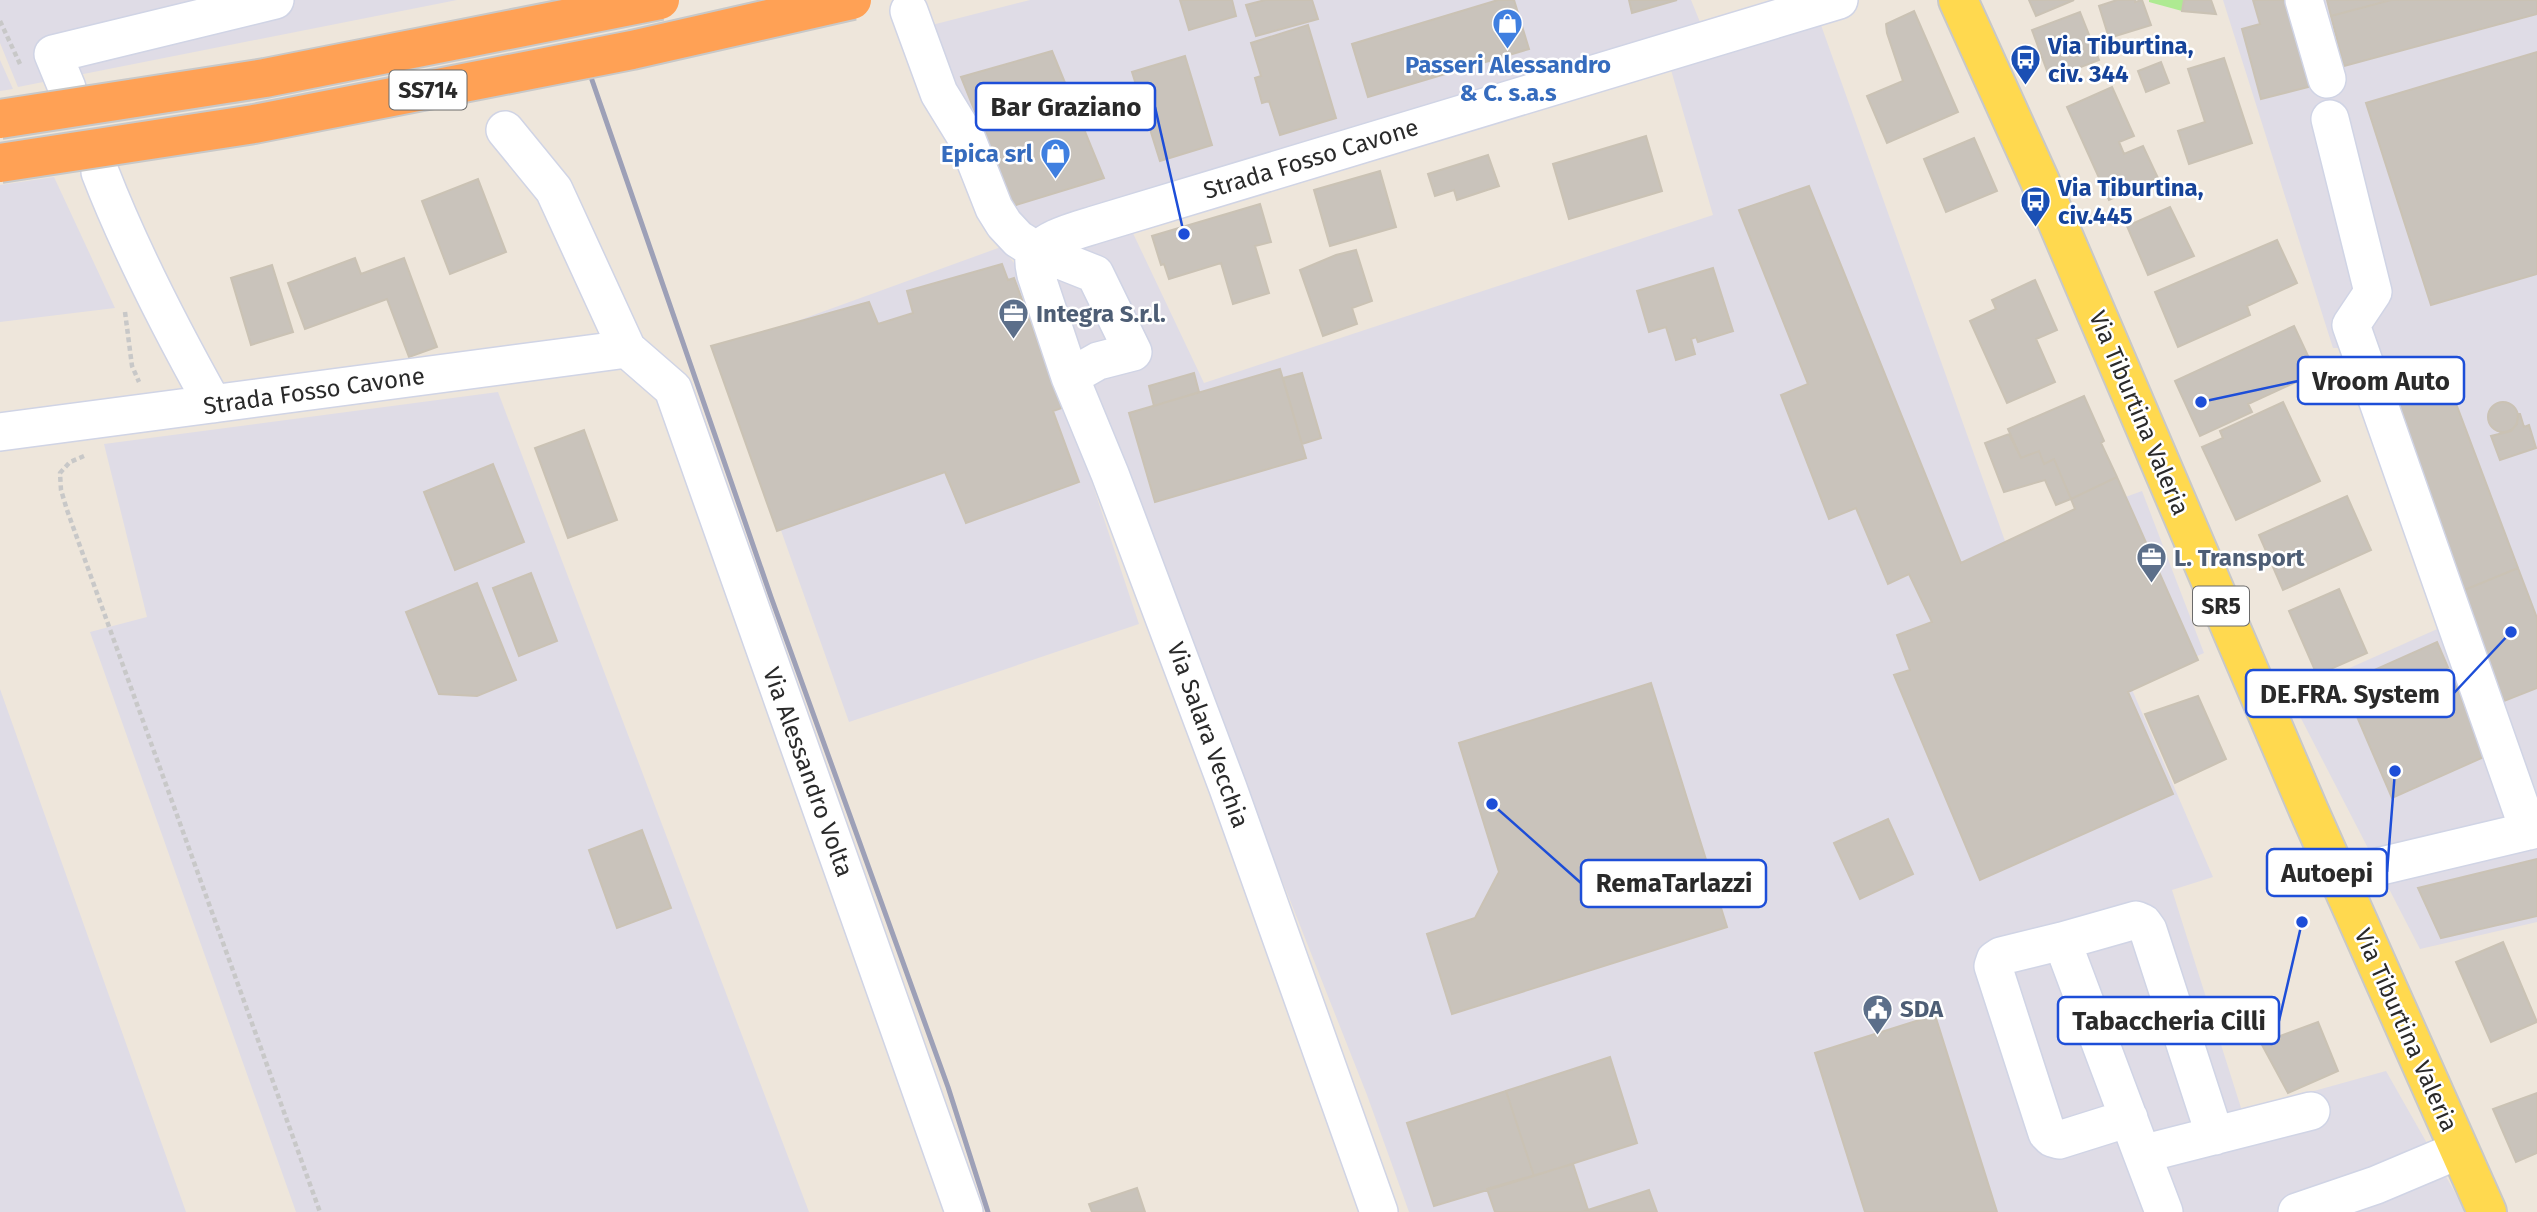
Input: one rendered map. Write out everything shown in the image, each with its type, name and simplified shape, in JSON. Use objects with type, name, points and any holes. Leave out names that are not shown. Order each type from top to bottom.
[{"type":"highway","name":"SS714","points":[[0,119],[265,78],[660,0]]},
{"type":"highway","name":"SS714","points":[[0,163],[254,124],[632,50],[852,0]]},
{"type":"main road","name":"Via Tiburtina Valeria","points":[[1958,0],[2039,179],[2487,1212]]},
{"type":"street","points":[[67,88],[53,54],[275,0]]},
{"type":"street","points":[[2304,0],[2327,79]]},
{"type":"street","name":"Strada Fosso Cavone","points":[[1036,255],[1051,241],[1094,225],[1827,2]]},
{"type":"street","points":[[909,11],[939,93],[966,137],[994,208],[1004,224],[1036,255],[1095,274],[1133,352],[1098,361],[1070,377]]},
{"type":"street","points":[[2330,119],[2373,292],[2351,325],[2533,830],[2339,876]]},
{"type":"street","points":[[505,130],[554,190],[627,349]]},
{"type":"street","points":[[100,172],[115,212],[162,309],[213,404]]},
{"type":"street","name":"Via Salara Vecchia","points":[[1036,255],[1036,275],[1070,377],[1110,474],[1228,788],[1379,1212]]},
{"type":"street","name":"Strada Fosso Cavone","points":[[0,432],[627,349]]},
{"type":"street","name":"Via Alessandro Volta","points":[[627,349],[673,389],[964,1212]]},
{"type":"street","points":[[2129,1118],[2059,1140],[2047,1133],[1993,966],[1995,960],[2001,956],[2062,942],[2136,920],[2143,923],[2148,930],[2215,1136]]},
{"type":"street","points":[[2062,942],[2164,1212]]},
{"type":"street","points":[[2142,1154],[2311,1111]]},
{"type":"street","points":[[2297,1212],[2376,1185],[2459,1150]]},
{"type":"path","points":[[0,21],[22,69]]},
{"type":"path","points":[[92,454],[70,462],[60,473],[61,490],[67,510],[320,1212]]},
{"type":"shaded area","points":[[0,0],[457,0],[18,87],[0,43]]},
{"type":"shaded area","points":[[1030,0],[1691,0],[1702,27],[1014,242],[924,27]]},
{"type":"shaded area","points":[[2223,0],[2537,0],[2537,922],[2420,949],[2289,695],[2444,626],[2348,348],[2333,348]]},
{"type":"shaded area","points":[[1821,25],[2005,541],[2142,491],[2204,653],[2130,685],[2213,877],[2172,890],[2242,1111],[2386,1071],[2466,1212],[1409,1212],[1367,1095],[1047,285],[1057,253],[1131,229],[1204,383],[1713,215],[1671,70]]},
{"type":"shaded area","points":[[0,60],[13,89],[0,91]]},
{"type":"shaded area","points":[[54,177],[115,308],[0,322],[0,185]]},
{"type":"shaded area","points":[[1001,247],[1022,273],[1139,624],[849,722],[717,350]]},
{"type":"shaded area","points":[[498,392],[809,1212],[296,1212],[90,632],[147,617],[104,444]]},
{"type":"shaded area","points":[[0,689],[186,1212],[0,1212]]},
{"type":"green space","points":[[2149,0],[2184,0],[2182,11]]},
{"type":"building","points":[[1180,0],[1232,0],[1236,16],[1189,30]]},
{"type":"building","points":[[1265,0],[1312,0],[1318,19],[1256,36],[1246,5]]},
{"type":"building","points":[[1498,0],[1514,0],[1529,49],[1368,97],[1352,44]]},
{"type":"building","points":[[1629,0],[1677,0],[1632,13]]},
{"type":"building","points":[[2029,0],[2074,0],[2036,16]]},
{"type":"building","points":[[2117,0],[2142,0],[2151,25],[2109,38],[2099,6]]},
{"type":"building","points":[[2184,0],[2211,0],[2216,14],[2182,11]]},
{"type":"building","points":[[2253,0],[2289,0],[2312,86],[2261,99],[2242,29],[2260,24]]},
{"type":"building","points":[[2327,0],[2391,0],[2331,16]]},
{"type":"building","points":[[2391,0],[2537,0],[2537,14],[2344,66],[2331,16]]},
{"type":"building","points":[[1914,11],[1958,112],[1887,143],[1867,96],[1903,81],[1886,24]]},
{"type":"building","points":[[2080,12],[2099,60],[2050,79],[2032,30]]},
{"type":"building","points":[[1308,25],[1336,118],[1280,135],[1269,101],[1262,103],[1255,78],[1261,76],[1251,43]]},
{"type":"building","points":[[1052,51],[1104,178],[1013,206],[961,77]]},
{"type":"building","points":[[2537,52],[2537,274],[2431,305],[2366,103]]},
{"type":"building","points":[[1185,56],[1212,145],[1160,161],[1132,72]]},
{"type":"building","points":[[2224,58],[2252,143],[2189,164],[2178,131],[2205,122],[2188,69]]},
{"type":"building","points":[[2161,62],[2169,83],[2146,92],[2138,71]]},
{"type":"building","points":[[2112,87],[2134,136],[2119,142],[2124,154],[2143,146],[2158,178],[2109,200],[2067,107]]},
{"type":"building","points":[[1646,136],[1662,191],[1569,219],[1553,164]]},
{"type":"building","points":[[1974,138],[1997,191],[1946,212],[1924,159]]},
{"type":"building","points":[[1488,155],[1499,186],[1457,200],[1454,190],[1435,196],[1428,174]]},
{"type":"building","points":[[1380,171],[1396,227],[1330,246],[1314,190]]},
{"type":"building","points":[[478,179],[506,252],[450,274],[422,201]]},
{"type":"building","points":[[1809,186],[1961,563],[2075,509],[2071,499],[2117,477],[2198,660],[2128,692],[2173,794],[1980,880],[1894,675],[1910,670],[1897,635],[1932,622],[1909,574],[1888,584],[1856,508],[1829,519],[1781,395],[1808,384],[1739,210]]},
{"type":"building","points":[[1260,204],[1271,242],[1255,246],[1269,293],[1233,304],[1221,263],[1169,279],[1164,264],[1161,265],[1152,236]]},
{"type":"building","points":[[2170,207],[2194,256],[2148,275],[2127,226]]},
{"type":"building","points":[[2277,240],[2297,283],[2247,306],[2250,315],[2178,347],[2155,292]]},
{"type":"building","points":[[1356,250],[1372,301],[1352,308],[1357,324],[1323,336],[1300,270]]},
{"type":"building","points":[[355,258],[361,274],[404,258],[437,347],[409,357],[387,299],[305,329],[288,283]]},
{"type":"building","points":[[1002,264],[1008,280],[1014,278],[1062,408],[1053,411],[1079,482],[966,523],[945,472],[777,531],[711,346],[869,302],[878,324],[913,313],[907,291]]},
{"type":"building","points":[[272,265],[293,332],[251,345],[231,278]]},
{"type":"building","points":[[1713,268],[1733,331],[1698,342],[1696,337],[1691,339],[1695,354],[1676,360],[1666,327],[1649,332],[1637,291]]},
{"type":"building","points":[[2035,280],[2057,330],[2036,339],[2055,382],[2007,403],[1970,321],[1996,309],[1992,300]]},
{"type":"building","points":[[2294,326],[2316,373],[2248,404],[2252,412],[2200,436],[2175,381]]},
{"type":"building","points":[[1280,369],[1306,458],[1155,502],[1129,413]]},
{"type":"building","points":[[2443,369],[2518,568],[2462,591],[2387,391]]},
{"type":"building","points":[[1194,373],[1199,392],[1154,406],[1149,386]]},
{"type":"building","points":[[1302,373],[1321,438],[1302,444],[1283,378]]},
{"type":"building","points":[[2084,396],[2117,477],[2071,499],[2054,459],[2044,464],[2039,451],[2021,458],[2008,429]]},
{"type":"building","points":[[2283,402],[2320,481],[2236,520],[2202,447],[2223,438],[2220,431]]},
{"type":"building","points":[[2503,402],[2514,406],[2518,417],[2514,428],[2503,432],[2492,428],[2488,417],[2492,406]]},
{"type":"building","points":[[2518,414],[2524,427],[2529,425],[2536,448],[2500,460],[2491,436],[2511,431],[2517,424]]},
{"type":"building","points":[[584,430],[617,520],[568,538],[535,448]]},
{"type":"building","points":[[2009,434],[2021,458],[2039,451],[2044,464],[2054,459],[2071,499],[2056,505],[2045,480],[2004,492],[1985,443]]},
{"type":"building","points":[[493,464],[524,542],[455,570],[424,492]]},
{"type":"building","points":[[2347,496],[2371,550],[2283,590],[2259,535]]},
{"type":"building","points":[[2518,568],[2537,618],[2537,688],[2504,701],[2462,591]]},
{"type":"building","points":[[531,573],[557,641],[519,656],[493,588]]},
{"type":"building","points":[[477,583],[516,680],[477,696],[439,694],[406,612]]},
{"type":"building","points":[[2339,589],[2367,653],[2317,675],[2289,611]]},
{"type":"building","points":[[2437,642],[2486,756],[2392,798],[2343,684]]},
{"type":"building","points":[[1651,683],[1727,927],[1452,1014],[1427,934],[1475,918],[1499,872],[1459,743]]},
{"type":"building","points":[[2198,696],[2226,759],[2175,783],[2145,714]]},
{"type":"building","points":[[1888,819],[1913,874],[1860,899],[1834,843]]},
{"type":"building","points":[[642,830],[671,908],[617,928],[589,850]]},
{"type":"building","points":[[2537,859],[2537,916],[2441,938],[2418,888]]},
{"type":"building","points":[[2503,942],[2537,1022],[2491,1042],[2456,962]]},
{"type":"building","points":[[1935,1015],[1997,1212],[1865,1212],[1815,1053]]},
{"type":"building","points":[[2318,1022],[2338,1071],[2288,1093],[2261,1043]]},
{"type":"building","points":[[1610,1057],[1637,1143],[1534,1176],[1506,1091]]},
{"type":"building","points":[[1506,1091],[1534,1176],[1434,1206],[1407,1123]]},
{"type":"building","points":[[2537,1093],[2537,1153],[2516,1162],[2493,1109]]},
{"type":"building","points":[[1573,1164],[1588,1210],[1495,1212],[1487,1189]]},
{"type":"building","points":[[1137,1188],[1145,1212],[1092,1212],[1089,1204]]},
{"type":"building","points":[[1649,1190],[1657,1212],[1581,1212],[1588,1210]]},
{"type":"railway","points":[[592,80],[771,597],[948,1087],[988,1212]]},
{"type":"place","name":"Passeri Alessandro & C. s.a.s","points":[[1508,50]]},
{"type":"place","name":"Via Tiburtina, civ. 344","points":[[2025,87]]},
{"type":"place","name":"Epica srl","points":[[1056,181]]},
{"type":"place","name":"Via Tiburtina, civ.445","points":[[2035,229]]},
{"type":"place","name":"Bar Graziano","points":[[1184,234]]},
{"type":"place","name":"Integra S.r.l.","points":[[1013,341]]},
{"type":"place","name":"Vroom Auto","points":[[2201,402]]},
{"type":"place","name":"L. Transport","points":[[2151,585]]},
{"type":"place","name":"DE.FRA. System","points":[[2511,632]]},
{"type":"place","name":"Autoepi","points":[[2395,771]]},
{"type":"place","name":"RemaTarlazzi","points":[[1492,804]]},
{"type":"place","name":"Tabaccheria Cilli","points":[[2302,922]]},
{"type":"place","name":"SDA","points":[[1877,1036]]}]
